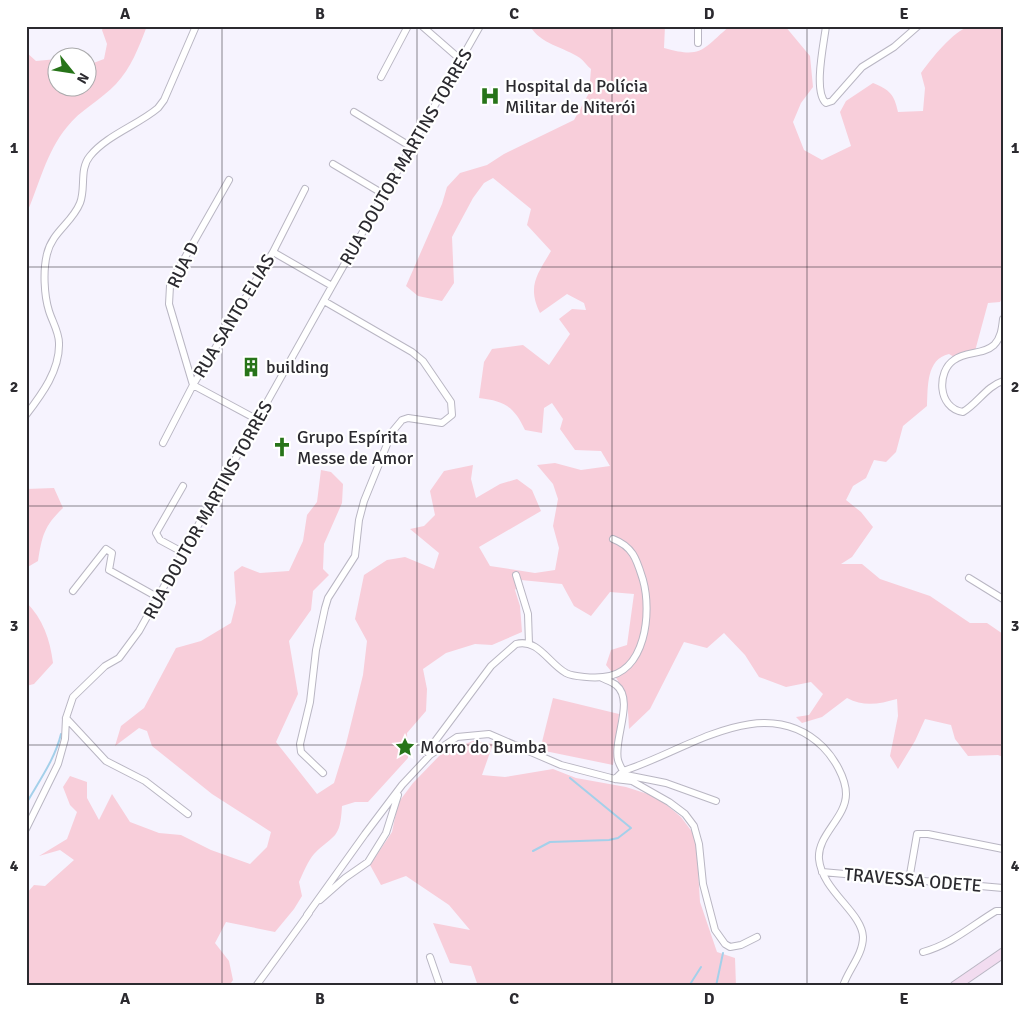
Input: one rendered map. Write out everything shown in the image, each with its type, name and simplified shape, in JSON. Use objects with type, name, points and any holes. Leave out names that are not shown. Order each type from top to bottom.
[{"type":"main road","points":[[961,984],[1003,953]]},
{"type":"street","points":[[26,415],[44,390],[55,366],[59,351],[59,338],[46,294],[46,255],[56,233],[74,213],[81,201],[86,160],[98,148],[158,108],[169,88],[196,26]]},
{"type":"street","points":[[380,76],[408,26]]},
{"type":"street","points":[[422,26],[461,60]]},
{"type":"street","name":"RUA DOUTOR MARTINS TORRES","points":[[26,829],[58,764],[65,739],[66,718],[73,696],[96,674],[124,653],[159,598],[332,286],[413,148],[480,26]]},
{"type":"street","points":[[698,26],[698,43]]},
{"type":"street","points":[[826,26],[820,79],[823,100],[826,103],[832,101],[862,67],[894,47],[918,26]]},
{"type":"street","points":[[354,112],[413,148]]},
{"type":"street","points":[[333,164],[385,195]]},
{"type":"street","name":"RUA D","points":[[193,385],[168,295],[175,275],[229,180]]},
{"type":"street","name":"RUA SANTO ELIAS","points":[[163,443],[193,385],[273,252],[304,189]]},
{"type":"street","points":[[273,252],[332,286]]},
{"type":"street","points":[[323,773],[300,752],[300,744],[308,715],[316,650],[328,598],[355,556],[359,520],[364,501],[392,432],[402,420],[408,418],[442,423],[452,415],[454,410],[447,393],[418,357],[324,301]]},
{"type":"street","points":[[1003,319],[1001,331],[992,346],[981,352],[958,358],[949,364],[943,386],[944,399],[948,406],[963,412],[996,384],[1003,382]]},
{"type":"street","points":[[193,385],[258,420]]},
{"type":"street","points":[[183,486],[156,533],[160,540],[184,553]]},
{"type":"street","points":[[430,755],[426,752],[491,666],[516,644],[530,644],[565,673],[601,677],[620,673],[634,660],[646,618],[646,592],[637,561],[631,549],[613,540]]},
{"type":"street","points":[[74,591],[106,549],[112,553],[109,570],[159,598]]},
{"type":"street","points":[[516,575],[528,614],[530,644]]},
{"type":"street","points":[[969,578],[1003,599]]},
{"type":"street","points":[[601,677],[617,686],[622,693],[624,708],[618,750],[620,775]]},
{"type":"street","points":[[66,718],[106,761],[145,781],[188,814]]},
{"type":"street","points":[[620,775],[716,732],[736,726],[780,725],[803,732],[814,738],[828,752],[845,784],[844,805],[822,844],[819,854],[822,872],[835,895],[851,910],[863,936],[859,954],[842,986]]},
{"type":"street","points":[[256,986],[402,785],[430,755],[457,737],[489,734],[561,765],[666,783],[716,801]]},
{"type":"street","points":[[620,775],[670,802],[685,814],[694,826],[699,844],[706,901],[715,930],[725,944],[730,947],[741,946],[757,937]]},
{"type":"street","points":[[307,915],[325,895],[345,878],[362,869],[373,856],[386,834],[395,801],[402,785]]},
{"type":"street","points":[[909,880],[917,834],[928,834],[1003,849]]},
{"type":"street","name":"TRAVESSA ODETE","points":[[822,872],[1003,888]]},
{"type":"street","points":[[923,952],[941,947],[956,939],[996,911],[1003,911]]},
{"type":"street","points":[[430,957],[440,986]]},
{"type":"shaded area","points":[[104,26],[147,26],[134,57],[121,78],[110,90],[78,115],[60,137],[48,158],[26,215],[26,52],[36,61],[48,60],[48,98],[98,98],[98,61],[104,59],[107,44],[102,30]]},
{"type":"shaded area","points":[[530,26],[665,26],[664,48],[695,52],[707,46],[730,26],[785,26],[810,56],[813,87],[801,103],[793,122],[804,150],[822,160],[851,146],[840,112],[846,101],[873,83],[890,93],[895,101],[898,112],[923,111],[925,88],[921,73],[943,46],[957,33],[970,26],[1003,26],[1003,296],[1000,302],[988,303],[975,351],[956,358],[949,354],[941,357],[936,362],[930,375],[927,406],[903,426],[896,452],[886,462],[874,460],[866,478],[853,486],[846,500],[861,512],[873,527],[852,557],[841,564],[862,564],[880,579],[930,596],[970,623],[987,623],[1003,634],[1003,757],[998,755],[968,756],[955,739],[951,725],[925,719],[915,741],[898,769],[890,756],[898,716],[897,699],[866,704],[847,698],[822,717],[802,723],[796,717],[809,715],[823,694],[811,682],[786,687],[759,677],[745,655],[724,633],[707,648],[684,642],[650,709],[629,729],[625,695],[613,673],[606,665],[611,650],[627,645],[634,594],[610,592],[591,616],[574,606],[562,584],[521,580],[515,590],[520,606],[522,632],[492,645],[475,644],[446,653],[423,669],[427,689],[426,711],[407,733],[408,758],[368,802],[355,802],[342,806],[338,831],[310,860],[299,882],[302,896],[275,932],[226,922],[215,943],[229,961],[233,980],[229,986],[26,986],[26,894],[34,885],[45,886],[74,860],[60,850],[39,856],[67,839],[77,812],[70,805],[63,787],[70,776],[87,782],[87,798],[99,820],[112,794],[130,822],[159,833],[181,835],[211,850],[250,864],[267,847],[271,832],[212,794],[152,746],[147,731],[139,728],[115,746],[121,726],[144,708],[176,648],[201,641],[231,623],[236,603],[234,572],[242,566],[260,573],[289,571],[303,541],[307,515],[317,502],[321,470],[331,472],[343,484],[342,503],[324,544],[323,569],[329,575],[313,591],[311,610],[289,641],[298,694],[276,742],[317,794],[334,783],[363,675],[367,641],[355,619],[364,575],[387,560],[405,557],[434,569],[439,553],[410,529],[424,526],[435,515],[430,491],[444,471],[473,465],[471,479],[476,498],[500,484],[517,479],[532,490],[541,511],[479,547],[490,566],[535,573],[555,570],[559,548],[553,526],[558,499],[553,484],[537,465],[555,463],[581,470],[610,466],[601,451],[575,450],[560,429],[563,419],[552,403],[544,408],[542,433],[525,430],[517,415],[502,403],[479,398],[484,362],[492,349],[523,345],[549,365],[570,334],[559,319],[572,309],[586,310],[584,303],[567,294],[540,313],[534,295],[535,281],[551,251],[527,225],[531,209],[493,178],[484,183],[473,198],[452,237],[454,283],[442,301],[418,296],[406,286],[442,204],[447,187],[460,173],[487,165],[504,154],[574,120],[589,93],[591,69],[574,54],[540,37]]},
{"type":"shaded area","points":[[54,488],[63,508],[52,520],[45,532],[38,561],[26,568],[26,489]]},
{"type":"shaded area","points":[[26,602],[37,615],[45,630],[53,663],[34,684],[26,686]]},
{"type":"shaded area","points":[[553,698],[619,714],[613,765],[540,750]]},
{"type":"shaded area","points":[[473,741],[493,744],[482,775],[505,777],[553,769],[576,778],[626,787],[657,797],[681,817],[696,837],[700,902],[717,952],[735,958],[736,986],[478,986],[471,966],[450,963],[433,923],[470,930],[449,905],[406,876],[381,885],[370,865],[392,832],[398,803],[413,783],[442,753]]},
{"type":"waterway","points":[[26,804],[51,761],[61,734]]},
{"type":"waterway","points":[[533,851],[550,842],[618,838],[631,828],[570,778]]},
{"type":"waterway","points":[[716,986],[723,953]]},
{"type":"waterway","points":[[689,986],[701,967]]},
{"type":"place","name":"Hospital da Polícia Militar de Niterói","points":[[490,96]]},
{"type":"place","name":"building","points":[[251,367]]},
{"type":"place","name":"Grupo Espírita Messe de Amor","points":[[282,447]]},
{"type":"place","name":"Morro do Bumba","points":[[405,747]]}]
